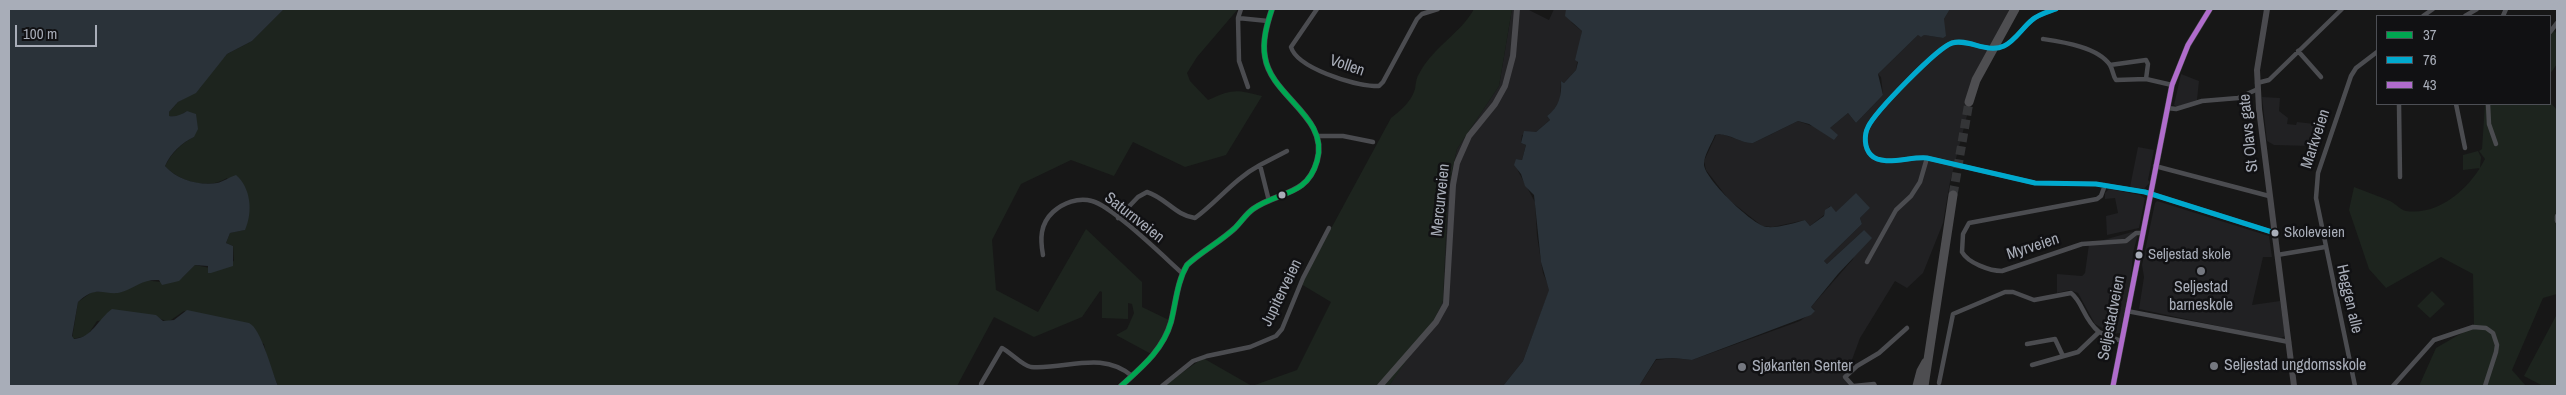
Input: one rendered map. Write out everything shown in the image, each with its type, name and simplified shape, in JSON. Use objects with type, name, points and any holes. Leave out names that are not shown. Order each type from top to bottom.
[{"type":"highway","points":[[1969,102],[1988,52],[2015,9]]},
{"type":"highway","points":[[1924,386],[1927,373],[1926,362],[1953,195]]},
{"type":"highway","points":[[1917,386],[1921,371],[1926,362]]},
{"type":"street","points":[[1241,9],[1238,18],[1237,35],[1239,60],[1248,87]]},
{"type":"street","points":[[1121,386],[1163,342],[1171,321],[1182,273],[1195,258],[1236,227],[1246,215],[1308,182],[1318,157],[1317,136],[1302,112],[1282,91],[1270,73],[1264,52],[1268,22],[1272,9]]},
{"type":"street","name":"Vollen","points":[[1317,9],[1291,47],[1293,52],[1300,59],[1333,77],[1374,86],[1380,86],[1383,82],[1417,19],[1422,14],[1438,9]]},
{"type":"street","name":"Mercurveien","points":[[1380,386],[1436,322],[1446,304],[1453,185],[1457,163],[1469,136],[1495,104],[1505,86],[1514,56],[1517,9]]},
{"type":"street","points":[[2056,9],[2032,19],[2005,46],[1988,52],[1962,43],[1950,44],[1922,67],[1868,126],[1865,135],[1867,149],[1877,160],[1887,161],[1909,157],[1927,158],[2035,183],[2105,185],[2150,194],[2275,233]]},
{"type":"street","name":"Seljestadveien","points":[[2114,386],[2121,340],[2172,85],[2188,45],[2210,9]]},
{"type":"street","name":"St Olavs gate","points":[[2267,9],[2258,61],[2257,86],[2294,386]]},
{"type":"street","points":[[2167,108],[2176,109],[2202,101],[2244,96],[2266,81],[2342,9]]},
{"type":"street","points":[[1238,18],[1268,22]]},
{"type":"street","points":[[2043,39],[2076,45],[2110,65],[2116,80],[2146,79],[2172,85]]},
{"type":"street","points":[[2298,51],[2321,77]]},
{"type":"street","name":"Markveien","points":[[2325,247],[2316,209],[2318,173],[2351,76],[2356,68],[2376,54]]},
{"type":"street","points":[[2110,65],[2146,60],[2148,64],[2146,79]]},
{"type":"street","points":[[2399,105],[2400,177]]},
{"type":"street","points":[[2456,105],[2465,148]]},
{"type":"street","points":[[2488,105],[2488,124],[2496,144]]},
{"type":"street","points":[[1317,136],[1343,136],[1373,142]]},
{"type":"street","points":[[1118,218],[1138,197],[1147,192],[1159,196],[1175,211],[1195,218],[1238,177],[1287,151]]},
{"type":"street","points":[[1867,262],[1896,210],[1911,196],[1920,182],[1927,158]]},
{"type":"street","points":[[1260,165],[1269,202]]},
{"type":"street","points":[[2155,166],[2270,196]]},
{"type":"street","name":"Myrveien","points":[[2105,185],[2097,199],[1969,224],[1962,234],[1962,252],[1970,260],[1992,270],[2002,271],[2082,244],[2126,241],[2136,233],[2143,232]]},
{"type":"street","name":"Saturnveien","points":[[1043,255],[1040,241],[1048,216],[1060,206],[1072,201],[1092,201],[1118,218],[1182,273]]},
{"type":"street","points":[[2557,216],[2557,221]]},
{"type":"street","name":"Jupiterveien","points":[[1162,386],[1193,361],[1207,356],[1250,347],[1276,336],[1282,329],[1304,278],[1329,228]]},
{"type":"street","points":[[2277,255],[2325,247]]},
{"type":"street","name":"Heggen alle","points":[[2325,247],[2355,386]]},
{"type":"street","points":[[1939,383],[1953,314],[2005,292],[2013,292],[2034,300],[2071,293],[2077,298],[2089,323],[2099,332],[2121,340]]},
{"type":"street","points":[[2127,311],[2289,342]]},
{"type":"street","points":[[2393,386],[2434,340],[2468,328],[2479,327],[2493,333],[2497,345],[2485,386]]},
{"type":"street","points":[[1875,386],[1874,384],[1853,386],[1845,377],[1857,366],[1879,353],[1907,328]]},
{"type":"street","points":[[2032,365],[2078,352],[2099,332]]},
{"type":"street","points":[[2027,344],[2056,339],[2063,356]]},
{"type":"street","points":[[981,384],[1002,348],[1031,367],[1101,362],[1119,367],[1132,376]]},
{"type":"shaded area","points":[[9,9],[284,9],[252,41],[227,54],[196,93],[178,102],[169,112],[169,116],[187,111],[196,114],[198,129],[194,137],[181,145],[173,153],[165,166],[182,178],[203,184],[219,182],[236,175],[248,193],[250,208],[245,230],[230,233],[226,243],[233,246],[233,266],[208,273],[208,266],[195,265],[179,281],[162,285],[159,280],[153,280],[122,292],[91,293],[78,302],[72,336],[74,339],[86,335],[112,309],[156,315],[163,321],[174,320],[187,310],[249,323],[262,341],[278,386],[9,386]]},
{"type":"shaded area","points":[[284,9],[1238,9],[1197,57],[1187,73],[1190,81],[1208,100],[1234,91],[1262,96],[1226,155],[1185,167],[1133,142],[1114,176],[1071,160],[1021,184],[992,240],[996,290],[1038,312],[1086,229],[1142,282],[1142,307],[1171,321],[1153,355],[1116,335],[1127,329],[1134,313],[1132,304],[1128,303],[1128,319],[1102,318],[1102,292],[1100,291],[1082,317],[1034,337],[994,317],[957,386],[278,386],[267,360],[264,344],[184,311],[168,322],[156,317],[97,321],[87,336],[72,339],[78,302],[92,292],[121,292],[144,280],[161,282],[182,278],[195,265],[210,268],[234,261],[233,246],[226,243],[230,233],[244,230],[227,178],[220,182],[203,184],[186,180],[171,172],[165,166],[177,149],[194,137],[187,111],[179,116],[169,116],[169,112],[178,102],[200,88],[209,74],[227,54],[252,41]]},
{"type":"shaded area","points":[[1474,9],[1512,9],[1499,86],[1457,149],[1448,190],[1443,301],[1433,322],[1389,386],[1252,386],[1297,370],[1331,302],[1301,284],[1391,118],[1411,98],[1417,77],[1431,56],[1462,26]]},
{"type":"shaded area","points":[[1512,9],[1527,9],[1549,20],[1554,9],[1566,9],[1572,23],[1582,31],[1576,70],[1564,83],[1561,81],[1560,100],[1553,111],[1547,116],[1550,120],[1536,132],[1522,135],[1521,143],[1526,145],[1522,160],[1516,159],[1518,171],[1535,202],[1537,236],[1543,273],[1550,289],[1523,361],[1503,386],[1389,386],[1443,301],[1448,190],[1457,149],[1499,86]]},
{"type":"shaded area","points":[[1566,9],[1950,9],[1944,19],[1946,36],[1943,38],[1924,35],[1921,37],[1918,35],[1878,74],[1883,95],[1856,123],[1848,113],[1830,128],[1838,135],[1834,140],[1809,124],[1798,121],[1753,143],[1724,135],[1715,135],[1708,149],[1704,164],[1711,179],[1730,200],[1760,225],[1776,227],[1805,220],[1810,226],[1824,216],[1825,210],[1831,206],[1836,212],[1856,193],[1870,208],[1860,218],[1862,224],[1824,261],[1827,264],[1864,230],[1872,238],[1838,274],[1811,307],[1815,311],[1811,315],[1692,360],[1656,359],[1639,386],[1503,386],[1523,361],[1549,290],[1541,262],[1534,195],[1525,186],[1521,174],[1514,165],[1516,159],[1522,160],[1526,145],[1521,143],[1524,131],[1536,132],[1550,120],[1547,116],[1559,100],[1561,81],[1564,83],[1576,70],[1578,62],[1575,60],[1582,31],[1565,16]]},
{"type":"shaded area","points":[[1950,9],[2013,9],[1970,104],[1950,182],[1943,223],[1923,273],[1907,288],[1895,281],[1860,338],[1846,376],[1850,386],[1639,386],[1656,360],[1674,358],[1692,360],[1800,321],[1815,310],[1811,307],[1853,259],[1864,230],[1827,264],[1824,261],[1862,224],[1860,218],[1870,208],[1836,212],[1830,206],[1824,215],[1810,226],[1805,220],[1773,227],[1762,226],[1729,200],[1706,170],[1704,161],[1716,135],[1722,134],[1753,143],[1798,121],[1815,127],[1830,128],[1848,113],[1856,123],[1883,95],[1881,77],[1878,74],[1919,34],[1943,38],[1944,19]]},
{"type":"shaded area","points":[[2551,27],[2557,34],[2557,64],[2551,73]]},
{"type":"shaded area","points":[[2181,74],[2199,81],[2197,100],[2177,107],[2174,105]]},
{"type":"shaded area","points":[[2262,97],[2280,98],[2279,111],[2288,118],[2287,124],[2296,125],[2297,122],[2315,124],[2312,146],[2274,145],[2267,141]]},
{"type":"shaded area","points":[[2551,103],[2557,110],[2557,294],[2543,298],[2512,370],[2526,386],[2419,386],[2436,348],[2474,326],[2473,274],[2441,257],[2386,288],[2369,269],[2349,210],[2354,187],[2390,201],[2406,211],[2431,209],[2453,197],[2472,180],[2485,159],[2479,151],[2482,149],[2485,105],[2551,105]]},
{"type":"shaded area","points":[[2138,147],[2154,150],[2148,180],[2150,182],[2144,189],[2130,187]]},
{"type":"shaded area","points":[[2478,151],[2481,157],[2480,168],[2463,170],[2463,155]]},
{"type":"shaded area","points":[[2109,189],[2140,195],[2145,198],[2139,228],[2107,235],[2106,216],[2118,213],[2115,198],[2105,199],[2105,193]]},
{"type":"shaded area","name":"Seljestad barneskole","points":[[2157,201],[2269,236],[2272,257],[2263,257],[2252,305],[2280,301],[2285,336],[2279,339],[2139,309],[2144,277],[2142,265]]},
{"type":"shaded area","points":[[2132,232],[2138,234],[2133,253],[2131,278],[2120,333],[2113,334],[2095,324],[2078,293],[2069,290],[2057,293],[2057,274],[2082,276],[2085,273],[2089,244]]},
{"type":"shaded area","points":[[2432,291],[2445,304],[2430,318],[2417,306]]},
{"type":"shaded area","points":[[2557,314],[2557,386],[2543,386],[2524,376]]},
{"type":"shaded area","points":[[1203,358],[1252,386],[1163,386]]},
{"type":"tunnel","points":[[1953,195],[1969,102]]},
{"type":"transit line","name":"37","points":[[1121,386],[1137,372],[1163,341],[1171,322],[1179,285],[1187,265],[1235,228],[1253,209],[1299,187],[1312,173],[1317,161],[1319,146],[1315,132],[1308,119],[1277,84],[1269,71],[1264,51],[1267,27],[1272,9]]},
{"type":"transit line","name":"76","points":[[2056,9],[2035,18],[2012,41],[2004,46],[1991,48],[1958,42],[1944,47],[1907,81],[1873,119],[1868,127],[1865,141],[1871,155],[1889,161],[1927,158],[2035,183],[2096,184],[2145,192],[2275,233]]},
{"type":"transit line","name":"43","points":[[2113,386],[2172,85],[2188,45],[2210,9]]},
{"type":"place","name":"Skoleveien","points":[[2275,233]]},
{"type":"place","name":"Seljestad skole","points":[[2139,255]]},
{"type":"place","name":"Seljestad barneskole","points":[[2201,271]]},
{"type":"place","name":"Seljestad ungdomsskole","points":[[2214,366]]},
{"type":"place","name":"Sjøkanten Senter","points":[[1742,367]]}]
